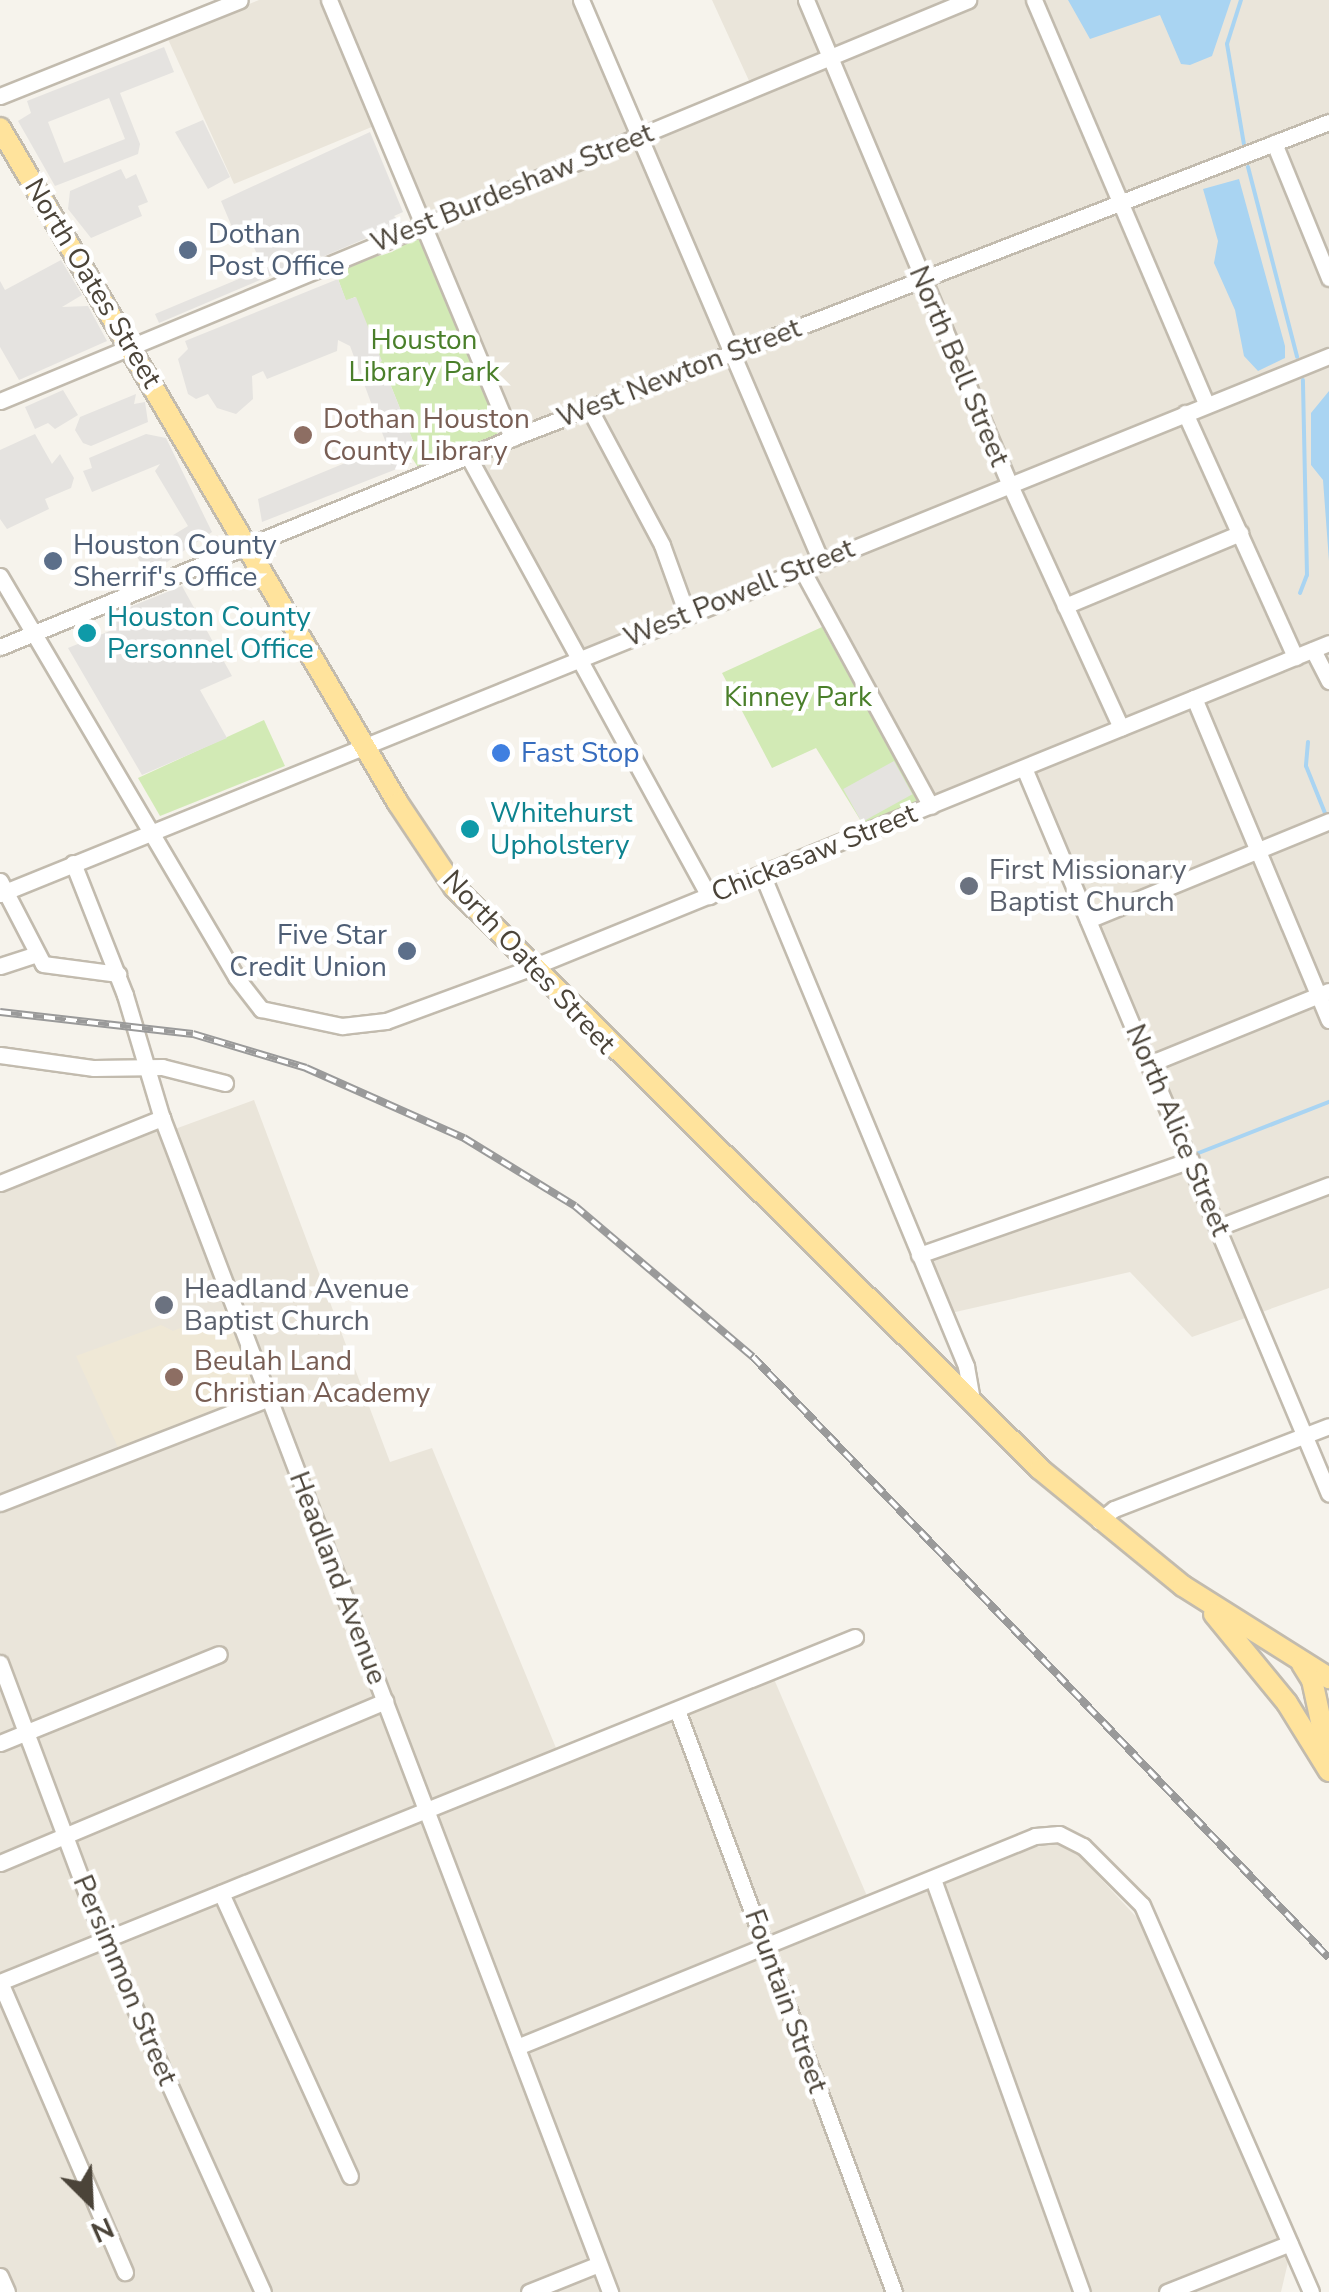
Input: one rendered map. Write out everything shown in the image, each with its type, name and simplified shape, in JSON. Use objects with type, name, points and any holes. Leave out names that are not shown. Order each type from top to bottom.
[{"type":"main road","name":"North Oates Street","points":[[0,128],[437,864],[530,968],[972,1402],[1098,1521],[1204,1600]]},
{"type":"main road","points":[[1204,1600],[1323,1678]]},
{"type":"main road","points":[[1204,1600],[1304,1726],[1329,1772]]},
{"type":"main road","points":[[1304,1726],[1300,1699],[1323,1678]]},
{"type":"main road","points":[[1323,1678],[1327,1746]]},
{"type":"main road","points":[[1327,1746],[1329,1718]]},
{"type":"street","points":[[0,96],[240,0]]},
{"type":"street","points":[[328,0],[512,438]]},
{"type":"street","points":[[582,0],[820,560]]},
{"type":"street","name":"North Bell Street","points":[[806,0],[1009,484],[1121,728]]},
{"type":"street","name":"West Burdeshaw Street","points":[[0,400],[968,0]]},
{"type":"street","points":[[1034,0],[1206,404]]},
{"type":"street","name":"West Newton Street","points":[[0,647],[512,438],[1329,122]]},
{"type":"street","points":[[1274,143],[1329,278]]},
{"type":"street","name":"West Powell Street","points":[[2,889],[1329,356]]},
{"type":"street","points":[[589,408],[662,545],[687,614]]},
{"type":"street","points":[[1185,412],[1295,657]]},
{"type":"street","points":[[468,456],[709,896]]},
{"type":"street","points":[[1065,606],[1240,533]]},
{"type":"street","points":[[801,568],[931,806]]},
{"type":"street","points":[[0,576],[149,832]]},
{"type":"street","points":[[1321,646],[1329,681]]},
{"type":"street","name":"Chickasaw Street","points":[[149,832],[236,977],[261,1008],[290,1020],[342,1026],[386,1021],[530,968],[1321,646]]},
{"type":"street","points":[[1194,698],[1258,851],[1324,993],[1329,1020]]},
{"type":"street","name":"North Alice Street","points":[[1024,768],[1329,1494]]},
{"type":"street","points":[[1088,920],[1329,821]]},
{"type":"street","name":"Headland Avenue","points":[[72,863],[118,974],[162,1118],[610,2292]]},
{"type":"street","points":[[762,874],[966,1366],[972,1402]]},
{"type":"street","points":[[2,889],[34,955],[55,968],[118,974]]},
{"type":"street","points":[[0,966],[34,955]]},
{"type":"street","points":[[1149,1064],[1324,993]]},
{"type":"street","points":[[0,1055],[144,1068],[225,1083]]},
{"type":"street","points":[[0,1183],[162,1118]]},
{"type":"street","points":[[920,1255],[1191,1160]]},
{"type":"street","points":[[1219,1227],[1329,1184]]},
{"type":"street","points":[[0,1503],[270,1398]]},
{"type":"street","points":[[1098,1521],[1114,1509],[1329,1426]]},
{"type":"street","points":[[125,2272],[0,1982],[854,1638]]},
{"type":"street","points":[[0,1743],[219,1654]]},
{"type":"street","name":"Persimmon Street","points":[[0,1663],[104,1940],[262,2292]]},
{"type":"street","points":[[0,1864],[384,1702]]},
{"type":"street","name":"Fountain Street","points":[[676,1710],[894,2292]]},
{"type":"street","points":[[517,2047],[1048,1833],[1083,1846],[1142,1906],[1310,2292]]},
{"type":"street","points":[[933,1879],[1082,2292]]},
{"type":"street","points":[[222,1893],[350,2176]]},
{"type":"street","points":[[1166,2292],[1290,2243]]},
{"type":"street","points":[[529,2292],[599,2264]]},
{"type":"street","points":[[0,2276],[7,2292]]},
{"type":"shaded area","points":[[259,0],[573,0],[635,148],[756,96],[712,0],[1329,0],[1329,1288],[1192,1337],[1130,1272],[951,1313],[933,1259],[1201,1167],[1026,762],[935,797],[803,556],[581,650],[476,460],[496,437],[497,422],[374,126],[234,184],[167,37]]},
{"type":"shaded area","points":[[164,47],[174,72],[120,93],[140,144],[138,154],[55,186],[18,121],[31,113],[27,101]],"holes":[[[109,98],[125,139],[64,163],[48,122]]]},
{"type":"shaded area","points":[[203,120],[230,177],[208,189],[175,132]]},
{"type":"shaded area","points":[[370,132],[403,212],[394,216],[402,223],[322,257],[313,250],[261,263],[246,230],[235,234],[221,201]]},
{"type":"shaded area","points":[[121,169],[126,179],[136,174],[148,202],[138,206],[142,216],[91,238],[68,209],[70,191]]},
{"type":"shaded area","points":[[61,260],[82,295],[62,307],[88,306],[107,341],[19,380],[0,347],[0,281],[5,290]]},
{"type":"shaded area","points":[[279,262],[293,266],[159,323],[155,314]]},
{"type":"shaded area","points":[[338,279],[346,300],[356,297],[382,361],[372,366],[380,384],[389,381],[415,446],[406,450],[412,463],[262,522],[258,499],[379,449],[383,458],[390,454],[350,346],[338,340],[337,351],[267,379],[263,371],[252,376],[253,399],[236,414],[217,408],[208,394],[196,399],[188,394],[178,359],[188,349],[185,341]]},
{"type":"shaded area","points":[[63,390],[78,415],[55,429],[48,423],[35,429],[25,407]]},
{"type":"shaded area","points":[[136,394],[134,404],[145,402],[148,422],[91,446],[83,443],[75,430],[80,417]]},
{"type":"shaded area","points":[[35,434],[52,464],[60,454],[74,478],[71,488],[45,499],[49,509],[7,529],[0,519],[0,450]]},
{"type":"shaded area","points":[[146,434],[166,438],[212,532],[149,574],[137,557],[188,526],[155,471],[160,464],[92,492],[83,471],[92,468],[89,458]]},
{"type":"shaded area","points":[[182,586],[232,676],[200,690],[227,738],[142,775],[68,648],[117,628],[110,615]]},
{"type":"shaded area","points":[[894,761],[912,794],[862,822],[843,789]]},
{"type":"shaded area","points":[[254,1100],[390,1462],[432,1448],[561,1760],[774,1679],[873,1910],[1029,1848],[1054,1844],[1073,1849],[1142,1923],[1289,2258],[1281,2292],[0,2292],[0,1176],[155,1127],[175,1129]]},
{"type":"shaded area","name":"Beulah Land Christian Academy","points":[[233,1306],[270,1398],[122,1456],[76,1356],[161,1325],[173,1331]]},
{"type":"green space","name":"Houston Library Park","points":[[418,235],[499,429],[496,437],[418,467],[406,449],[415,446],[389,381],[380,385],[372,365],[381,362],[355,297],[346,301],[338,279],[343,266],[392,252]]},
{"type":"green space","name":"Kinney Park","points":[[822,627],[920,804],[864,826],[816,748],[772,768],[722,673]]},
{"type":"green space","points":[[264,720],[285,766],[160,816],[138,778]]},
{"type":"water","points":[[1068,0],[1231,0],[1212,56],[1190,65],[1181,64],[1160,15],[1090,39]]},
{"type":"water","points":[[1239,179],[1285,346],[1285,358],[1258,371],[1244,356],[1235,310],[1214,263],[1218,241],[1203,189]]},
{"type":"water","points":[[1329,391],[1329,561],[1323,480],[1311,465],[1311,413]]},
{"type":"waterway","points":[[1241,0],[1227,44],[1244,144]]},
{"type":"waterway","points":[[1248,167],[1297,357]]},
{"type":"waterway","points":[[1300,593],[1307,575],[1303,380]]},
{"type":"waterway","points":[[1308,742],[1306,766],[1325,813]]},
{"type":"waterway","points":[[1196,1154],[1329,1102]]},
{"type":"railway","points":[[0,1012],[193,1034],[306,1068],[464,1138],[575,1206],[753,1357],[1329,1958]]},
{"type":"place","name":"Dothan Post Office","points":[[188,250]]},
{"type":"place","name":"Dothan Houston County Library","points":[[303,435]]},
{"type":"place","name":"Houston County Sherrif's Office","points":[[53,561]]},
{"type":"place","name":"Houston County Personnel Office","points":[[87,633]]},
{"type":"place","name":"Fast Stop","points":[[501,753]]},
{"type":"place","name":"Whitehurst Upholstery","points":[[470,829]]},
{"type":"place","name":"First Missionary Baptist Church","points":[[969,886]]},
{"type":"place","name":"Five Star Credit Union","points":[[407,951]]},
{"type":"place","name":"Headland Avenue Baptist Church","points":[[164,1305]]},
{"type":"place","name":"Beulah Land Christian Academy","points":[[174,1377]]}]
